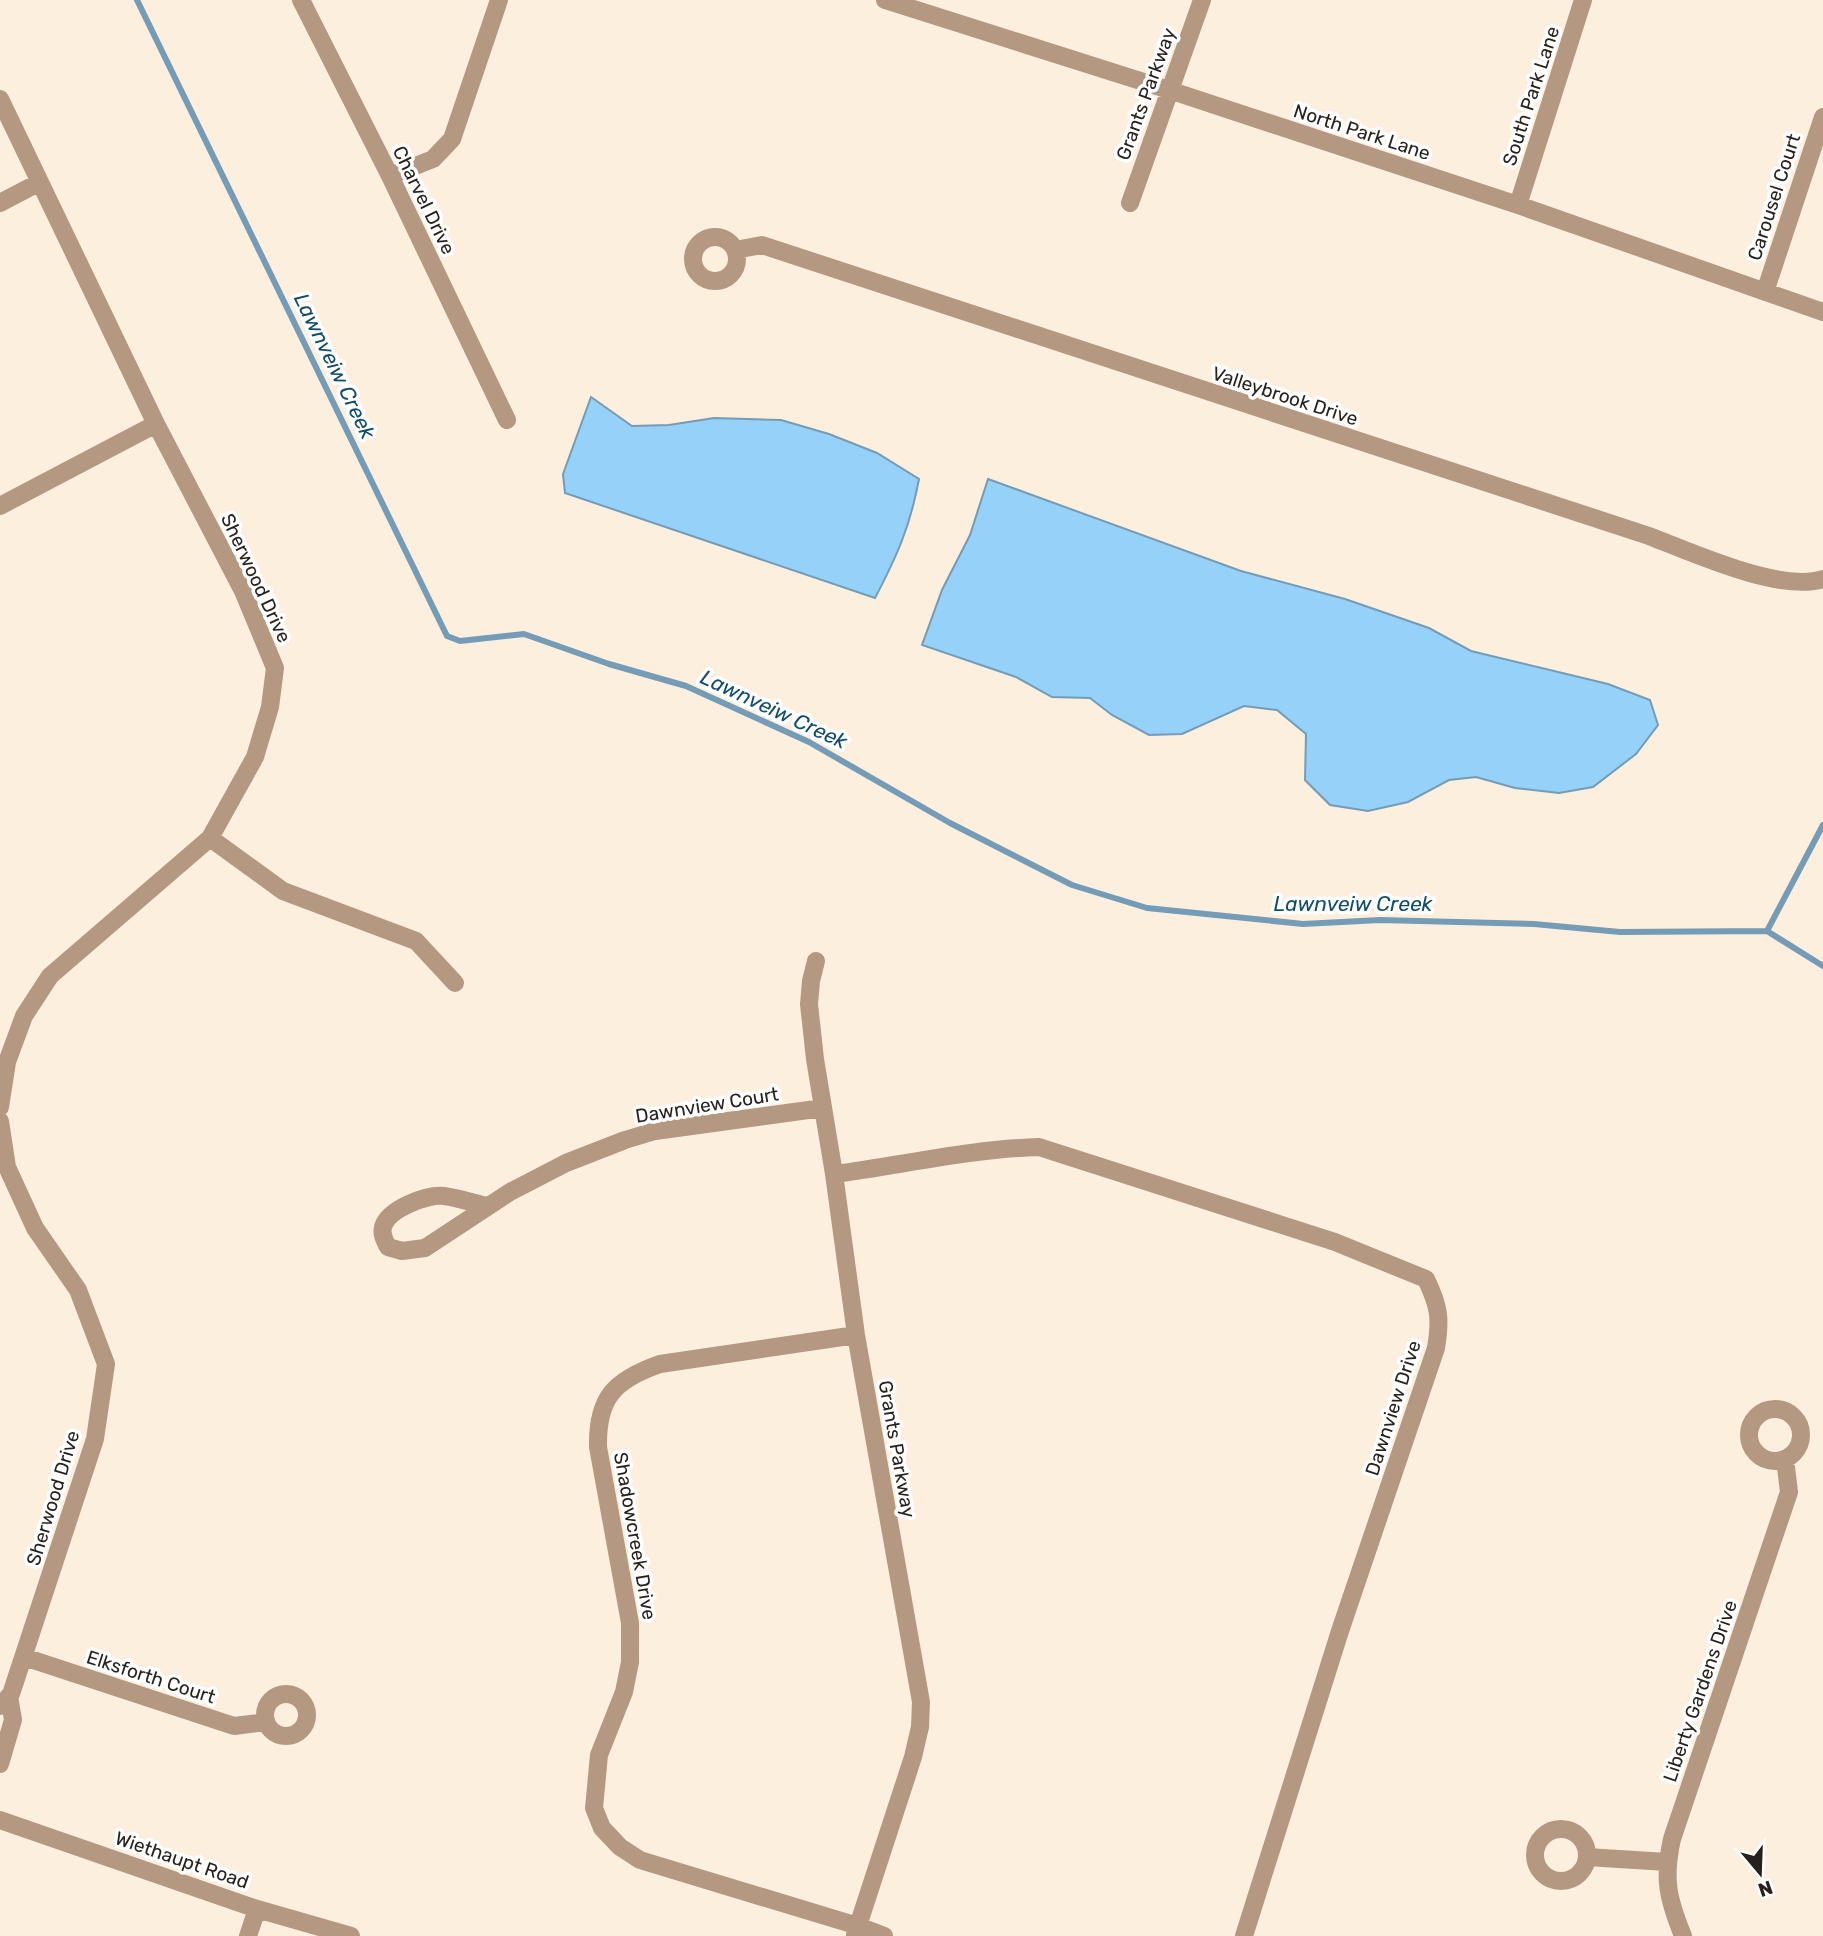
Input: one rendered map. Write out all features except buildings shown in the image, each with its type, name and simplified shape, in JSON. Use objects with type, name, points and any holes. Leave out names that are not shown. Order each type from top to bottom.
[{"type":"street","name":"Charvel Drive","points":[[302,0],[507,420]]},
{"type":"street","points":[[390,176],[433,159],[452,139],[499,0]]},
{"type":"street","name":"North Park Lane","points":[[886,0],[1518,205],[1823,312]]},
{"type":"street","name":"Grants Parkway","points":[[1130,203],[1202,0]]},
{"type":"street","name":"South Park Lane","points":[[1518,205],[1583,0]]},
{"type":"street","name":"Sherwood Drive","points":[[0,99],[156,424],[243,591],[275,668],[270,707],[255,757],[211,838],[50,976],[24,1016],[7,1062],[0,1107]]},
{"type":"street","name":"Carousel Court","points":[[1765,292],[1823,117]]},
{"type":"street","points":[[0,203],[40,182]]},
{"type":"street","name":"Valleybrook Drive","points":[[735,250],[762,245],[1649,536],[1747,572],[1781,580],[1823,579]]},
{"type":"street","points":[[0,506],[156,424]]},
{"type":"street","points":[[211,838],[282,891],[416,941],[455,984]]},
{"type":"street","name":"Grants Parkway","points":[[816,961],[809,1004],[815,1059],[835,1174],[856,1335],[921,1702],[920,1727],[913,1757],[856,1931]]},
{"type":"street","name":"Dawnview Court","points":[[487,1206],[441,1196],[410,1203],[392,1213],[383,1225],[383,1236],[388,1247],[402,1251],[425,1248],[487,1206],[566,1163],[645,1134],[724,1120],[823,1108]]},
{"type":"street","name":"Sherwood Drive","points":[[0,1121],[7,1167],[35,1228],[78,1290],[106,1364],[95,1439],[24,1657],[5,1701],[13,1720],[0,1764]]},
{"type":"street","name":"Dawnview Drive","points":[[835,1174],[951,1156],[1039,1147],[1335,1242],[1426,1279],[1441,1323],[1436,1348],[1340,1631],[1244,1936]]},
{"type":"street","name":"Shadowcreek Drive","points":[[856,1335],[660,1364],[638,1371],[623,1382],[609,1395],[601,1409],[598,1447],[630,1623],[630,1662],[624,1692],[599,1755],[594,1808],[602,1828],[620,1847],[640,1860],[856,1931],[884,1936]]},
{"type":"street","name":"Liberty Gardens Drive","points":[[1684,1936],[1671,1907],[1666,1886],[1667,1862],[1672,1839],[1789,1492],[1785,1459]]},
{"type":"street","name":"Elksforth Court","points":[[24,1657],[234,1726],[266,1722]]},
{"type":"street","name":"Wiethaupt Road","points":[[0,1820],[257,1909],[351,1936]]},
{"type":"street","points":[[1587,1857],[1667,1862]]},
{"type":"street","points":[[248,1936],[257,1909]]},
{"type":"water","points":[[591,397],[632,426],[669,425],[714,418],[781,420],[829,434],[877,453],[919,479],[902,541],[875,598],[565,493],[563,474]]},
{"type":"water","points":[[988,479],[1241,571],[1345,599],[1429,628],[1471,651],[1608,684],[1650,700],[1658,725],[1636,754],[1593,787],[1559,793],[1515,788],[1476,777],[1449,780],[1408,802],[1368,811],[1330,805],[1305,780],[1306,734],[1277,710],[1244,706],[1182,734],[1149,735],[1112,715],[1090,698],[1052,697],[1016,677],[922,645],[942,590],[970,535]]},
{"type":"waterway","name":"Lawnveiw Creek","points":[[137,0],[447,636],[460,641],[524,634],[609,664],[686,686],[809,742],[950,823],[1072,885],[1147,908],[1303,924],[1380,920],[1534,924],[1620,932],[1767,931]]},
{"type":"waterway","points":[[1767,931],[1823,825]]},
{"type":"waterway","points":[[1767,931],[1823,966]]}]
